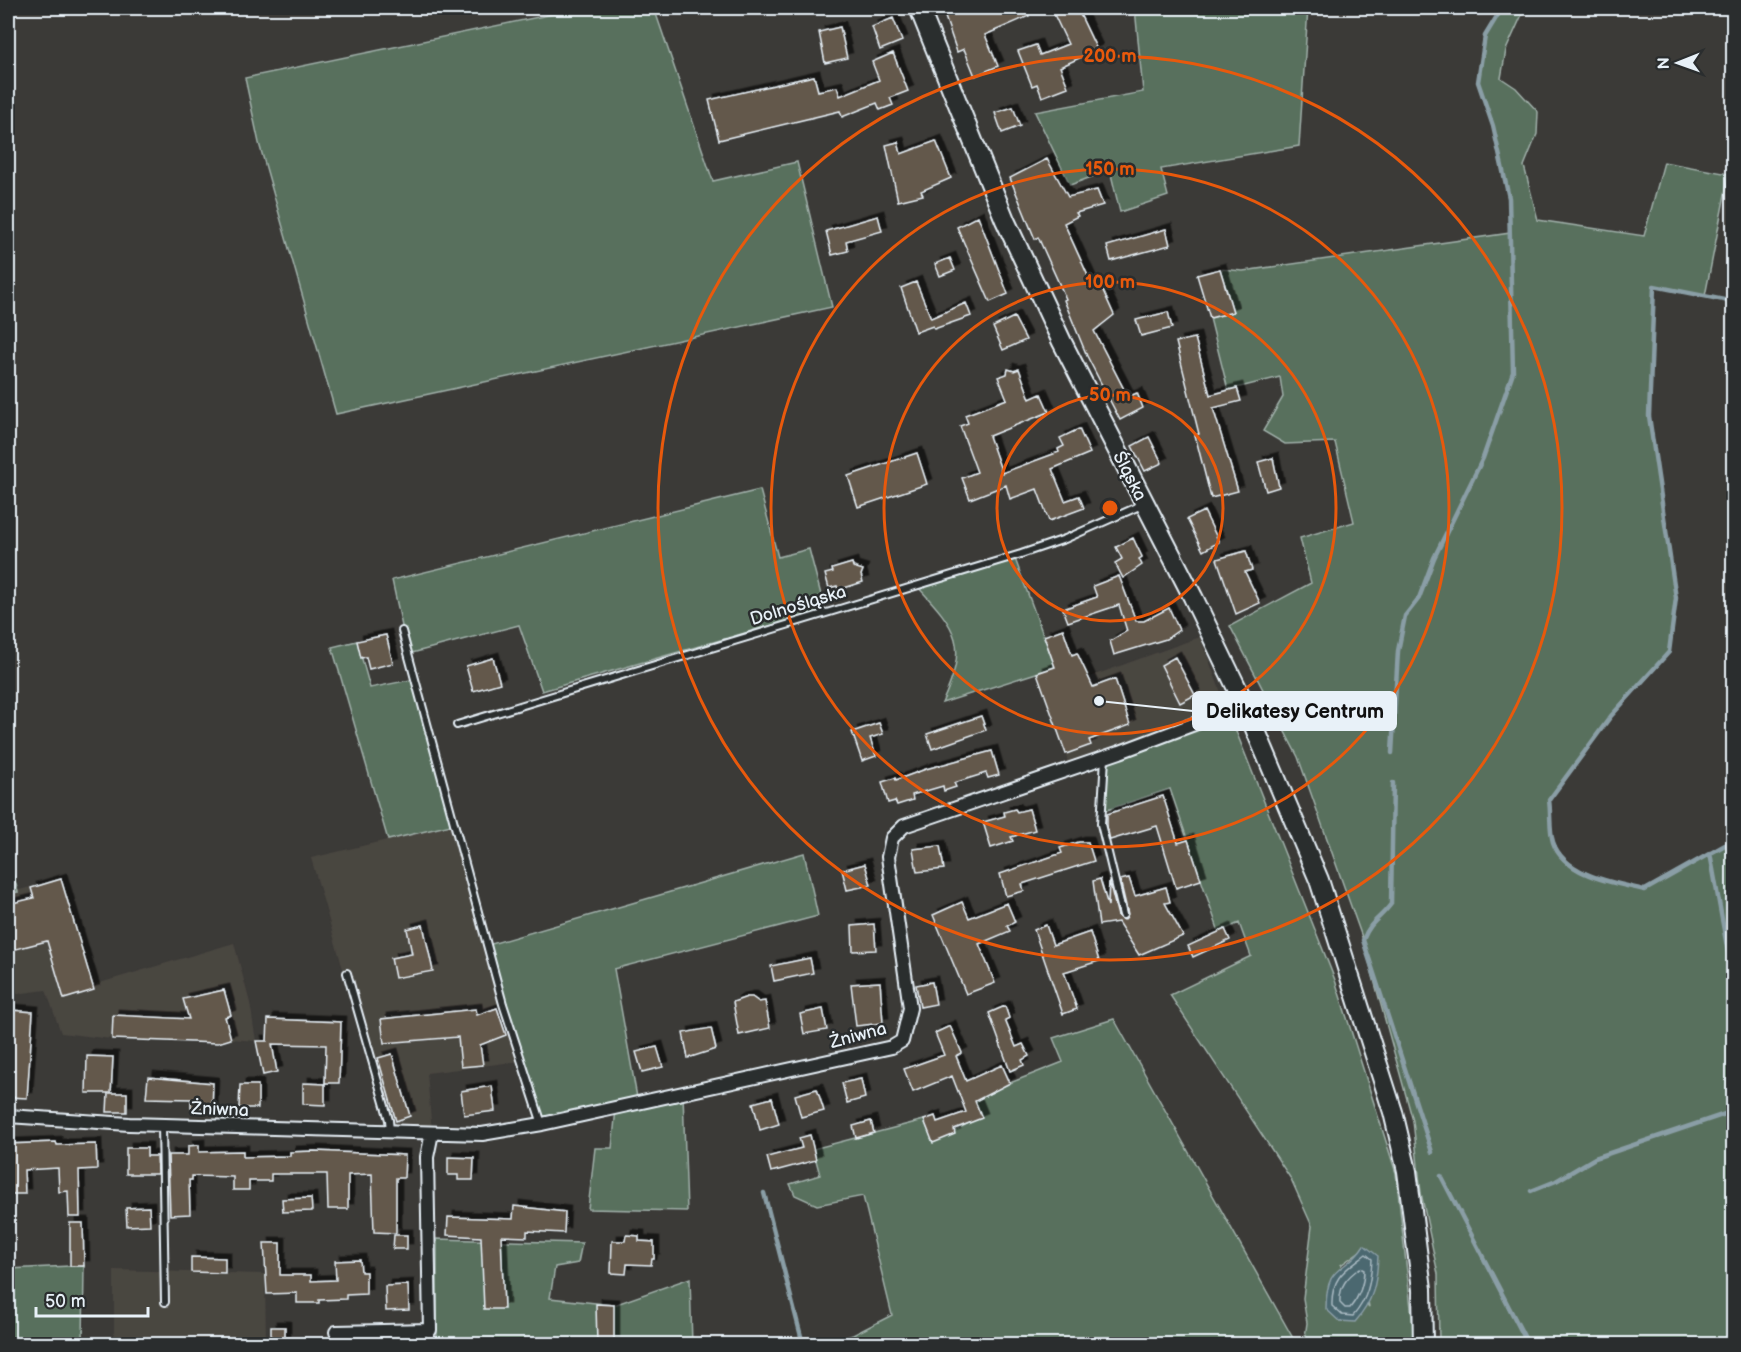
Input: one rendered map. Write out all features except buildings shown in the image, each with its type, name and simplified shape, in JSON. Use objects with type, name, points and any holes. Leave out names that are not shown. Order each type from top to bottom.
[{"type":"street","name":"Śląska","points":[[919,8],[1005,220],[1062,342],[1245,705],[1294,817],[1342,944],[1393,1112],[1407,1171],[1422,1289],[1423,1344]]},
{"type":"street","name":"Żniwna","points":[[8,1116],[162,1125],[482,1134],[542,1124],[892,1047],[902,1041],[910,1008],[888,857],[892,838],[904,826],[1105,757],[1245,705]]},
{"type":"street","points":[[336,1332],[429,1330],[428,1157],[432,1133]]},
{"type":"lane","name":"Dolnośląska","points":[[457,725],[1021,554],[1065,539],[1145,504]]},
{"type":"lane","points":[[402,630],[502,1004],[542,1124]]},
{"type":"lane","points":[[1105,757],[1101,825],[1123,915]]},
{"type":"lane","points":[[347,973],[389,1120],[390,1132]]},
{"type":"lane","points":[[162,1125],[165,1302]]},
{"type":"lane","points":[[429,1330],[430,1344]]},
{"type":"shaded area","points":[[1200,637],[1228,711],[1070,768],[1045,693]]},
{"type":"shaded area","points":[[455,824],[521,1061],[427,1073],[432,1133],[390,1132],[311,858]]},
{"type":"shaded area","points":[[61,879],[93,985],[234,943],[250,1003],[256,1041],[231,1039],[218,1043],[181,1042],[112,1039],[61,1033],[46,990],[8,995],[8,893]]},
{"type":"shaded area","points":[[114,1270],[265,1274],[266,1344],[114,1344]]},
{"type":"green space","points":[[582,8],[654,8],[713,181],[797,162],[832,307],[336,414],[259,143],[245,78]]},
{"type":"green space","points":[[1135,8],[1308,8],[1299,146],[1161,169],[1168,196],[1120,212],[1110,170],[1070,185],[1035,112],[1143,92]]},
{"type":"green space","points":[[1502,8],[1525,8],[1506,50],[1501,78],[1516,88],[1538,112],[1537,134],[1524,166],[1538,220],[1644,236],[1664,162],[1729,174],[1705,296],[1654,286],[1649,416],[1676,598],[1669,652],[1611,716],[1549,800],[1553,842],[1559,854],[1568,863],[1606,881],[1645,890],[1733,840],[1733,1344],[1439,1344],[1438,1274],[1421,1193],[1413,1121],[1363,940],[1298,757],[1230,626],[1311,583],[1300,538],[1354,522],[1335,442],[1285,444],[1263,431],[1283,397],[1280,377],[1228,390],[1210,318],[1233,312],[1220,269],[1243,271],[1510,233],[1509,198],[1493,126],[1478,82],[1485,36]]},
{"type":"green space","points":[[760,490],[778,557],[809,549],[825,610],[542,691],[519,625],[408,654],[392,580]]},
{"type":"green space","points":[[1014,556],[1055,667],[942,703],[955,666],[957,652],[955,639],[942,614],[916,585]]},
{"type":"green space","points":[[357,641],[370,688],[415,679],[455,824],[388,840],[332,647]]},
{"type":"green space","points":[[1228,711],[1335,980],[1396,1173],[1415,1344],[1304,1344],[1307,1323],[1303,1298],[1312,1226],[1291,1179],[1170,995],[1251,956],[1239,923],[1219,932],[1170,789],[1101,812],[1105,757]],"holes":[[[1360,1251],[1369,1307],[1341,1265]]]},
{"type":"green space","points":[[804,853],[818,916],[614,969],[638,1103],[683,1094],[687,1211],[588,1209],[595,1148],[612,1148],[616,1109],[542,1124],[488,945]]},
{"type":"green space","points":[[8,854],[18,892],[8,893]]},
{"type":"green space","points":[[1114,1019],[1294,1340],[1282,1344],[824,1344],[853,1335],[892,1315],[863,1196],[817,1205],[795,1195],[790,1184],[820,1175],[813,1149],[924,1120],[933,1142],[971,1122],[975,1101],[1010,1083],[1063,1062],[1053,1038]]},
{"type":"green space","points":[[437,1239],[582,1243],[578,1263],[555,1267],[550,1298],[614,1305],[690,1278],[692,1344],[437,1344]]},
{"type":"green space","points":[[84,1266],[83,1344],[8,1344],[8,1269]]},
{"type":"water","points":[[1364,1245],[1378,1256],[1373,1292],[1355,1322],[1339,1321],[1326,1309],[1329,1283],[1338,1270],[1350,1261]]},
{"type":"waterway","points":[[1392,753],[1398,651],[1405,616],[1419,598],[1434,558],[1483,458],[1513,372],[1509,198],[1493,126],[1478,82],[1485,36],[1502,8]]},
{"type":"waterway","points":[[1734,302],[1654,286],[1649,416],[1676,598],[1669,652],[1611,716],[1549,800],[1553,842],[1559,854],[1568,863],[1606,881],[1645,890],[1734,840]]},
{"type":"waterway","points":[[1393,783],[1391,904],[1372,924],[1363,940],[1432,1152]]},
{"type":"waterway","points":[[1710,853],[1734,985]]},
{"type":"waterway","points":[[1531,1191],[1556,1181],[1595,1158],[1734,1111]]},
{"type":"waterway","points":[[1441,1176],[1528,1344]]},
{"type":"waterway","points":[[764,1193],[803,1344]]},
{"type":"waterway","points":[[1282,1344],[1294,1340],[1304,1344]]},
{"type":"place","name":"Delikatesy Centrum","points":[[1099,701]]}]
